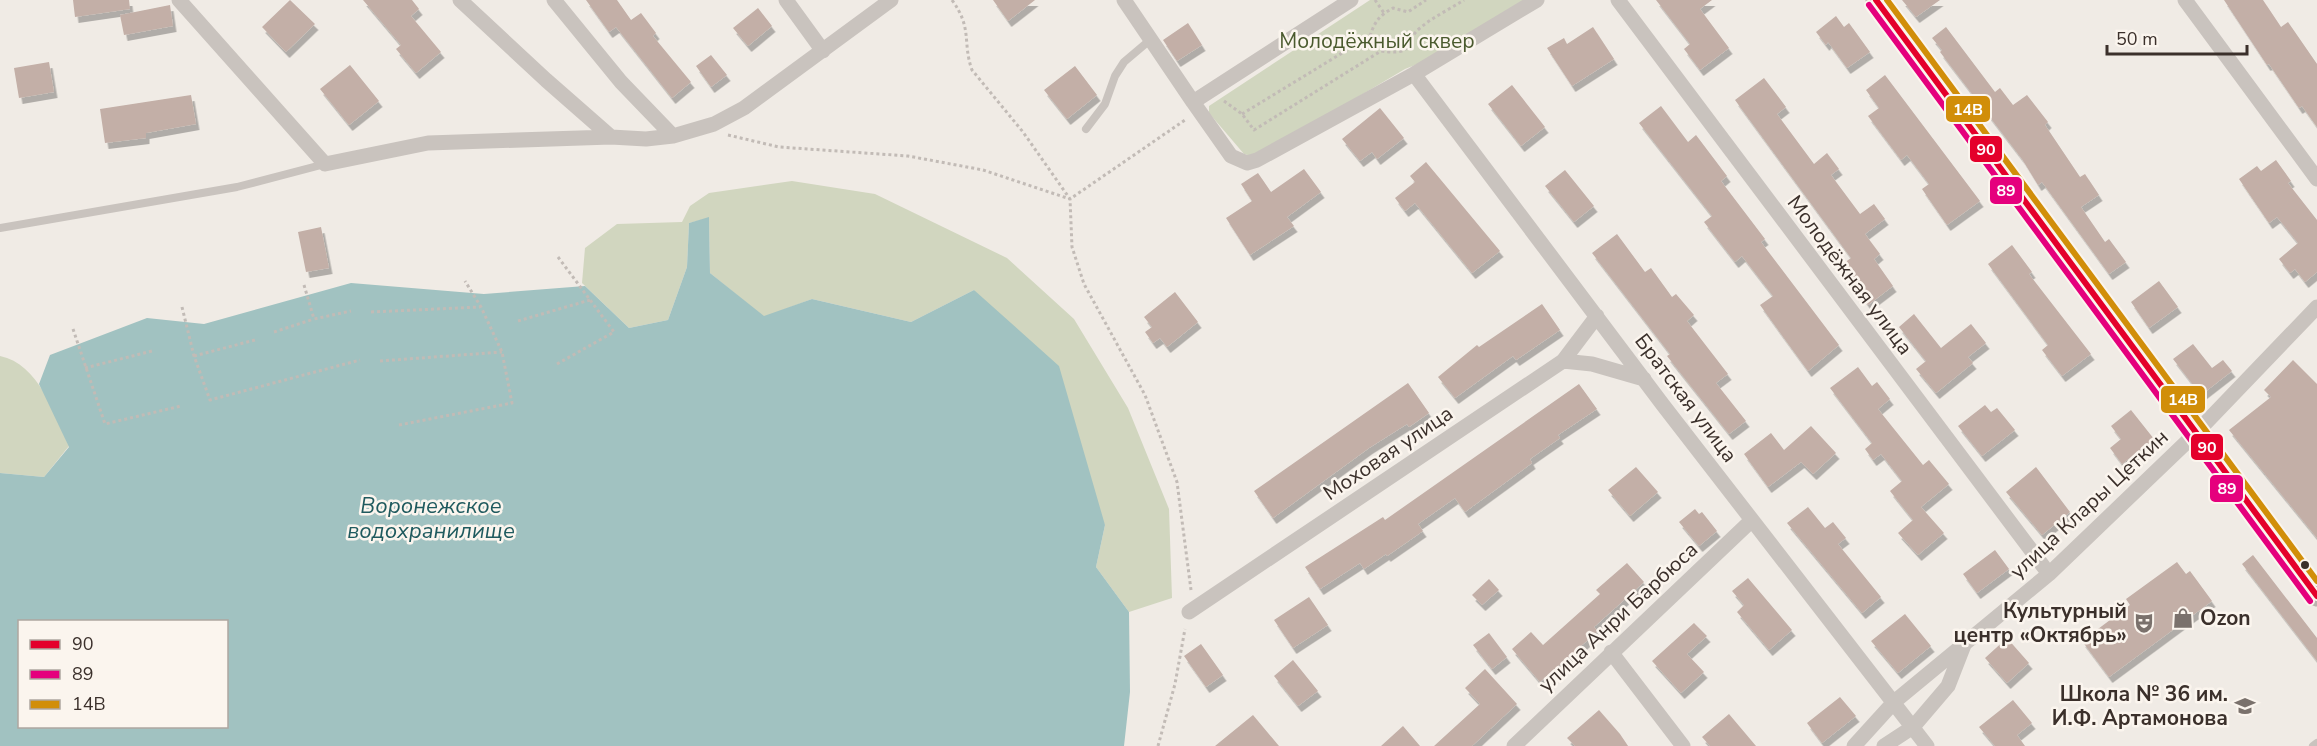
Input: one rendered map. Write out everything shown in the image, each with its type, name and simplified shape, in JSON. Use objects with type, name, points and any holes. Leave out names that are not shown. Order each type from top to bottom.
[{"type":"main road","points":[[1876,0],[2317,596]]},
{"type":"street","points":[[179,0],[325,164],[428,142],[611,137],[646,139],[673,135],[714,124],[744,108],[891,0]]},
{"type":"street","points":[[460,0],[611,137]]},
{"type":"street","points":[[554,0],[621,82],[673,135]]},
{"type":"street","points":[[786,0],[823,51]]},
{"type":"street","points":[[1124,0],[1231,156],[1247,163],[1414,74],[1537,0]]},
{"type":"street","points":[[1196,107],[1210,92],[1351,0]]},
{"type":"street","name":"Молодёжная улица","points":[[1618,0],[2049,574]]},
{"type":"street","points":[[2186,0],[2317,178]]},
{"type":"street","name":"Братская улица","points":[[1414,74],[1644,379],[1927,746]]},
{"type":"street","name":"улица Клары Цеткин","points":[[1854,746],[1894,702],[2049,574],[2195,434],[2317,307]]},
{"type":"street","name":"Моховая улица","points":[[1189,612],[1563,361],[1597,316]]},
{"type":"street","points":[[1563,361],[1592,364],[1644,379]]},
{"type":"street","name":"улица Анри Барбюса","points":[[1514,746],[1752,520]]},
{"type":"street","points":[[1884,746],[1913,727],[1948,686],[1964,644]]},
{"type":"street","points":[[1611,652],[1683,746]]},
{"type":"lane","points":[[1086,129],[1105,104],[1115,76],[1124,62],[1150,40]]},
{"type":"lane","points":[[0,228],[237,187],[325,164]]},
{"type":"lane","points":[[2313,746],[2317,743]]},
{"type":"path","points":[[952,0],[961,12],[968,35],[969,61],[972,70],[1023,132],[1070,199],[1072,247],[1084,284],[1145,395],[1177,482],[1191,593],[1174,684],[1158,746]]},
{"type":"path","points":[[1375,0],[1384,13]]},
{"type":"path","points":[[1242,114],[1370,36],[1376,19],[1384,13],[1393,8],[1408,12],[1426,0]]},
{"type":"path","points":[[1210,92],[1242,114],[1254,130],[1381,51],[1397,54],[1411,45],[1418,30],[1464,0]]},
{"type":"path","points":[[1070,199],[1196,107]]},
{"type":"path","points":[[726,135],[778,147],[908,156],[982,170],[1070,199]]},
{"type":"path","points":[[557,364],[614,332],[558,257]]},
{"type":"path","points":[[399,425],[512,403],[502,352],[481,307],[465,281]]},
{"type":"path","points":[[304,285],[314,319]]},
{"type":"path","points":[[518,321],[590,300]]},
{"type":"path","points":[[182,307],[194,356],[210,400],[360,360]]},
{"type":"path","points":[[371,312],[481,307]]},
{"type":"path","points":[[274,332],[351,310]]},
{"type":"path","points":[[73,329],[105,424],[181,405]]},
{"type":"path","points":[[194,356],[255,340]]},
{"type":"path","points":[[85,368],[152,351]]},
{"type":"path","points":[[380,361],[502,352]]},
{"type":"green space","name":"Молодёжный сквер","points":[[1370,0],[1526,0],[1435,57],[1405,69],[1292,136],[1251,156],[1244,154],[1209,113],[1209,106]]},
{"type":"green space","points":[[792,181],[875,194],[1007,258],[1074,319],[1128,408],[1169,509],[1172,598],[1129,612],[1096,567],[1105,525],[974,290],[911,322],[812,299],[764,317],[710,273],[709,218],[689,223],[687,267],[668,320],[629,328],[582,283],[585,248],[617,224],[682,222],[690,206],[709,193]]},
{"type":"green space","points":[[0,356],[14,361],[35,380],[44,392],[69,446],[44,477],[0,473]]},
{"type":"water","name":"Воронежское водохранилище","points":[[709,217],[710,273],[764,316],[812,299],[911,322],[974,290],[1059,366],[1105,525],[1096,567],[1129,612],[1130,692],[1124,746],[0,746],[0,473],[44,477],[69,447],[39,384],[50,355],[147,318],[204,324],[351,283],[484,294],[585,286],[629,328],[668,320],[687,267],[689,223]]},
{"type":"building","points":[[73,0],[129,0],[130,9],[75,17]]},
{"type":"building","points":[[290,0],[315,24],[286,52],[262,27]]},
{"type":"building","points":[[363,0],[412,0],[419,9],[411,16],[441,52],[416,73],[396,49],[401,45]]},
{"type":"building","points":[[586,0],[617,0],[631,20],[641,13],[656,33],[653,36],[691,82],[672,98],[616,27],[609,32]]},
{"type":"building","points":[[993,0],[1035,0],[1008,21]]},
{"type":"building","points":[[1656,0],[1712,0],[1700,9],[1729,48],[1700,70],[1684,49],[1690,44]]},
{"type":"building","points":[[1902,0],[1940,0],[1916,17]]},
{"type":"building","points":[[2224,0],[2263,0],[2281,27],[2288,22],[2317,64],[2317,127],[2302,106],[2299,108],[2269,64],[2267,65]]},
{"type":"building","points":[[170,5],[173,26],[124,35],[120,15]]},
{"type":"building","points":[[758,8],[772,26],[748,46],[733,28]]},
{"type":"building","points":[[1836,16],[1844,27],[1849,23],[1870,52],[1847,68],[1828,42],[1826,45],[1816,32]]},
{"type":"building","points":[[1188,23],[1202,45],[1177,61],[1163,40]]},
{"type":"building","points":[[1593,27],[1614,59],[1572,86],[1547,48],[1564,38],[1567,44]]},
{"type":"building","points":[[1946,27],[1995,92],[2000,88],[2013,105],[2027,95],[2048,122],[2045,125],[2080,177],[2085,174],[2099,195],[2081,207],[2105,242],[2109,239],[2126,262],[2109,274],[2042,182],[2038,185],[2022,159],[1940,52],[1942,50],[1932,38]]},
{"type":"building","points":[[711,55],[727,75],[711,87],[696,66]]},
{"type":"building","points":[[49,62],[54,92],[19,98],[14,68]]},
{"type":"building","points":[[350,65],[379,101],[349,125],[320,89]]},
{"type":"building","points":[[1075,66],[1097,95],[1067,119],[1044,90]]},
{"type":"building","points":[[1885,75],[1980,201],[1947,225],[1922,189],[1929,184],[1907,155],[1901,160],[1868,116],[1879,108],[1866,90]]},
{"type":"building","points":[[1764,78],[1786,107],[1777,114],[1814,164],[1827,153],[1839,169],[1831,175],[1860,214],[1874,204],[1885,219],[1865,234],[1880,254],[1874,259],[1893,286],[1868,305],[1840,266],[1851,258],[1735,100]]},
{"type":"building","points":[[1512,85],[1545,127],[1521,146],[1488,104]]},
{"type":"building","points":[[191,95],[196,124],[146,133],[146,138],[105,143],[100,109]]},
{"type":"building","points":[[1661,106],[1688,142],[1696,135],[1727,176],[1721,181],[1765,239],[1761,242],[1839,345],[1808,371],[1760,305],[1773,296],[1742,256],[1735,262],[1704,222],[1712,216],[1639,123]]},
{"type":"building","points":[[1380,108],[1404,138],[1377,159],[1372,152],[1360,161],[1342,139]]},
{"type":"building","points":[[2276,160],[2291,181],[2288,183],[2317,220],[2317,272],[2305,282],[2295,269],[2290,273],[2279,259],[2298,243],[2277,217],[2269,223],[2239,179],[2257,166],[2261,171]]},
{"type":"building","points":[[1426,162],[1500,251],[1472,273],[1415,203],[1405,211],[1395,198],[1415,182],[1410,176]]},
{"type":"building","points":[[1304,169],[1321,192],[1287,217],[1294,226],[1250,255],[1226,218],[1252,201],[1241,184],[1258,173],[1271,192]]},
{"type":"building","points":[[1565,170],[1594,206],[1574,222],[1545,186]]},
{"type":"building","points":[[321,227],[329,268],[306,272],[298,232]]},
{"type":"building","points":[[1617,234],[1645,272],[1651,268],[1672,297],[1676,294],[1694,315],[1687,321],[1728,374],[1716,383],[1746,421],[1729,434],[1667,356],[1670,354],[1592,253]]},
{"type":"building","points":[[2012,245],[2032,272],[2029,274],[2091,354],[2062,376],[2042,350],[2048,345],[1988,264]]},
{"type":"building","points":[[2159,281],[2178,307],[2149,328],[2131,302]]},
{"type":"building","points":[[1175,292],[1198,322],[1167,347],[1160,338],[1153,343],[1145,332],[1152,327],[1144,317]]},
{"type":"building","points":[[1542,304],[1560,330],[1516,360],[1513,356],[1455,398],[1438,377],[1477,345],[1479,347]]},
{"type":"building","points":[[1914,314],[1941,348],[1971,324],[1986,343],[1968,357],[1973,363],[1936,393],[1916,369],[1926,361],[1899,327]]},
{"type":"building","points":[[2193,344],[2212,368],[2223,360],[2232,371],[2201,395],[2173,359]]},
{"type":"building","points":[[2293,360],[2317,384],[2317,538],[2229,430],[2271,397],[2264,390]]},
{"type":"building","points":[[1858,367],[1872,386],[1877,382],[1890,399],[1878,409],[1923,465],[1929,460],[1949,484],[1921,507],[1944,533],[1918,555],[1898,533],[1913,520],[1890,491],[1902,481],[1881,454],[1873,460],[1865,449],[1872,443],[1830,388]]},
{"type":"building","points":[[1408,383],[1429,413],[1409,427],[1407,424],[1369,448],[1273,518],[1254,491]]},
{"type":"building","points":[[1579,384],[1597,409],[1558,435],[1560,438],[1530,459],[1532,463],[1465,512],[1455,498],[1418,524],[1423,531],[1387,556],[1386,554],[1364,569],[1360,563],[1320,589],[1305,567],[1383,517],[1385,520]]},
{"type":"building","points":[[1985,405],[1991,412],[1997,408],[2015,430],[1982,456],[1958,426]]},
{"type":"building","points":[[2131,410],[2154,439],[2122,464],[2110,448],[2121,439],[2111,426]]},
{"type":"building","points":[[1811,426],[1836,453],[1813,474],[1801,462],[1768,487],[1744,454],[1771,433],[1784,450]]},
{"type":"building","points":[[1636,467],[1658,492],[1630,516],[1608,490]]},
{"type":"building","points":[[2036,467],[2070,512],[2042,535],[2006,492]]},
{"type":"building","points":[[1808,507],[1825,528],[1833,522],[1846,538],[1838,544],[1881,597],[1862,613],[1787,523]]},
{"type":"building","points":[[1695,509],[1699,514],[1702,512],[1717,531],[1699,546],[1679,522]]},
{"type":"building","points":[[1995,550],[2009,569],[1977,593],[1963,574]]},
{"type":"building","points":[[2253,555],[2317,638],[2317,661],[2242,564]]},
{"type":"building","name":"Культурный центр «Октябрь»","points":[[2177,562],[2186,574],[2190,571],[2212,601],[2109,677],[2082,641],[2130,605],[2126,599]]},
{"type":"building","points":[[1627,563],[1644,582],[1594,627],[1598,631],[1540,682],[1512,649],[1531,632],[1543,645],[1600,594],[1596,590]]},
{"type":"building","points":[[1748,578],[1792,630],[1769,650],[1737,612],[1744,605],[1732,591]]},
{"type":"building","points":[[1489,579],[1499,590],[1482,605],[1472,595]]},
{"type":"building","points":[[1309,597],[1328,625],[1293,648],[1274,620]]},
{"type":"building","points":[[1905,614],[1931,646],[1898,673],[1871,641]]},
{"type":"building","points":[[1694,623],[1707,636],[1687,654],[1704,672],[1681,693],[1652,661]]},
{"type":"building","points":[[1489,633],[1507,657],[1492,669],[1473,645]]},
{"type":"building","points":[[2007,638],[2029,663],[2007,683],[1985,658]]},
{"type":"building","points":[[1201,644],[1223,675],[1206,687],[1184,656]]},
{"type":"building","points":[[1293,660],[1318,691],[1298,706],[1274,676]]},
{"type":"building","points":[[1485,669],[1517,704],[1472,746],[1434,746],[1480,704],[1465,688]]},
{"type":"building","points":[[1840,697],[1856,716],[1822,743],[1807,723]]},
{"type":"building","points":[[2013,700],[2032,723],[2017,735],[2025,746],[1995,746],[1979,727]]},
{"type":"building","points":[[1599,710],[1628,746],[1575,746],[1567,738]]},
{"type":"building","points":[[1729,714],[1756,746],[1710,746],[1702,737]]},
{"type":"building","points":[[1253,715],[1279,746],[1215,746]]},
{"type":"building","points":[[1403,726],[1420,746],[1381,746]]},
{"type":"transit line","name":"90","points":[[1876,0],[2317,596]]},
{"type":"transit line","name":"14В","points":[[1887,0],[2317,581]]},
{"type":"transit line","name":"89","points":[[1869,5],[2310,601]]},
{"type":"place","name":"Ozon","points":[[2183,618]]},
{"type":"place","name":"Культурный центр «Октябрь»","points":[[2144,623]]},
{"type":"place","name":"Школа № 36 им. И.Ф. Артамонова","points":[[2245,706]]}]
